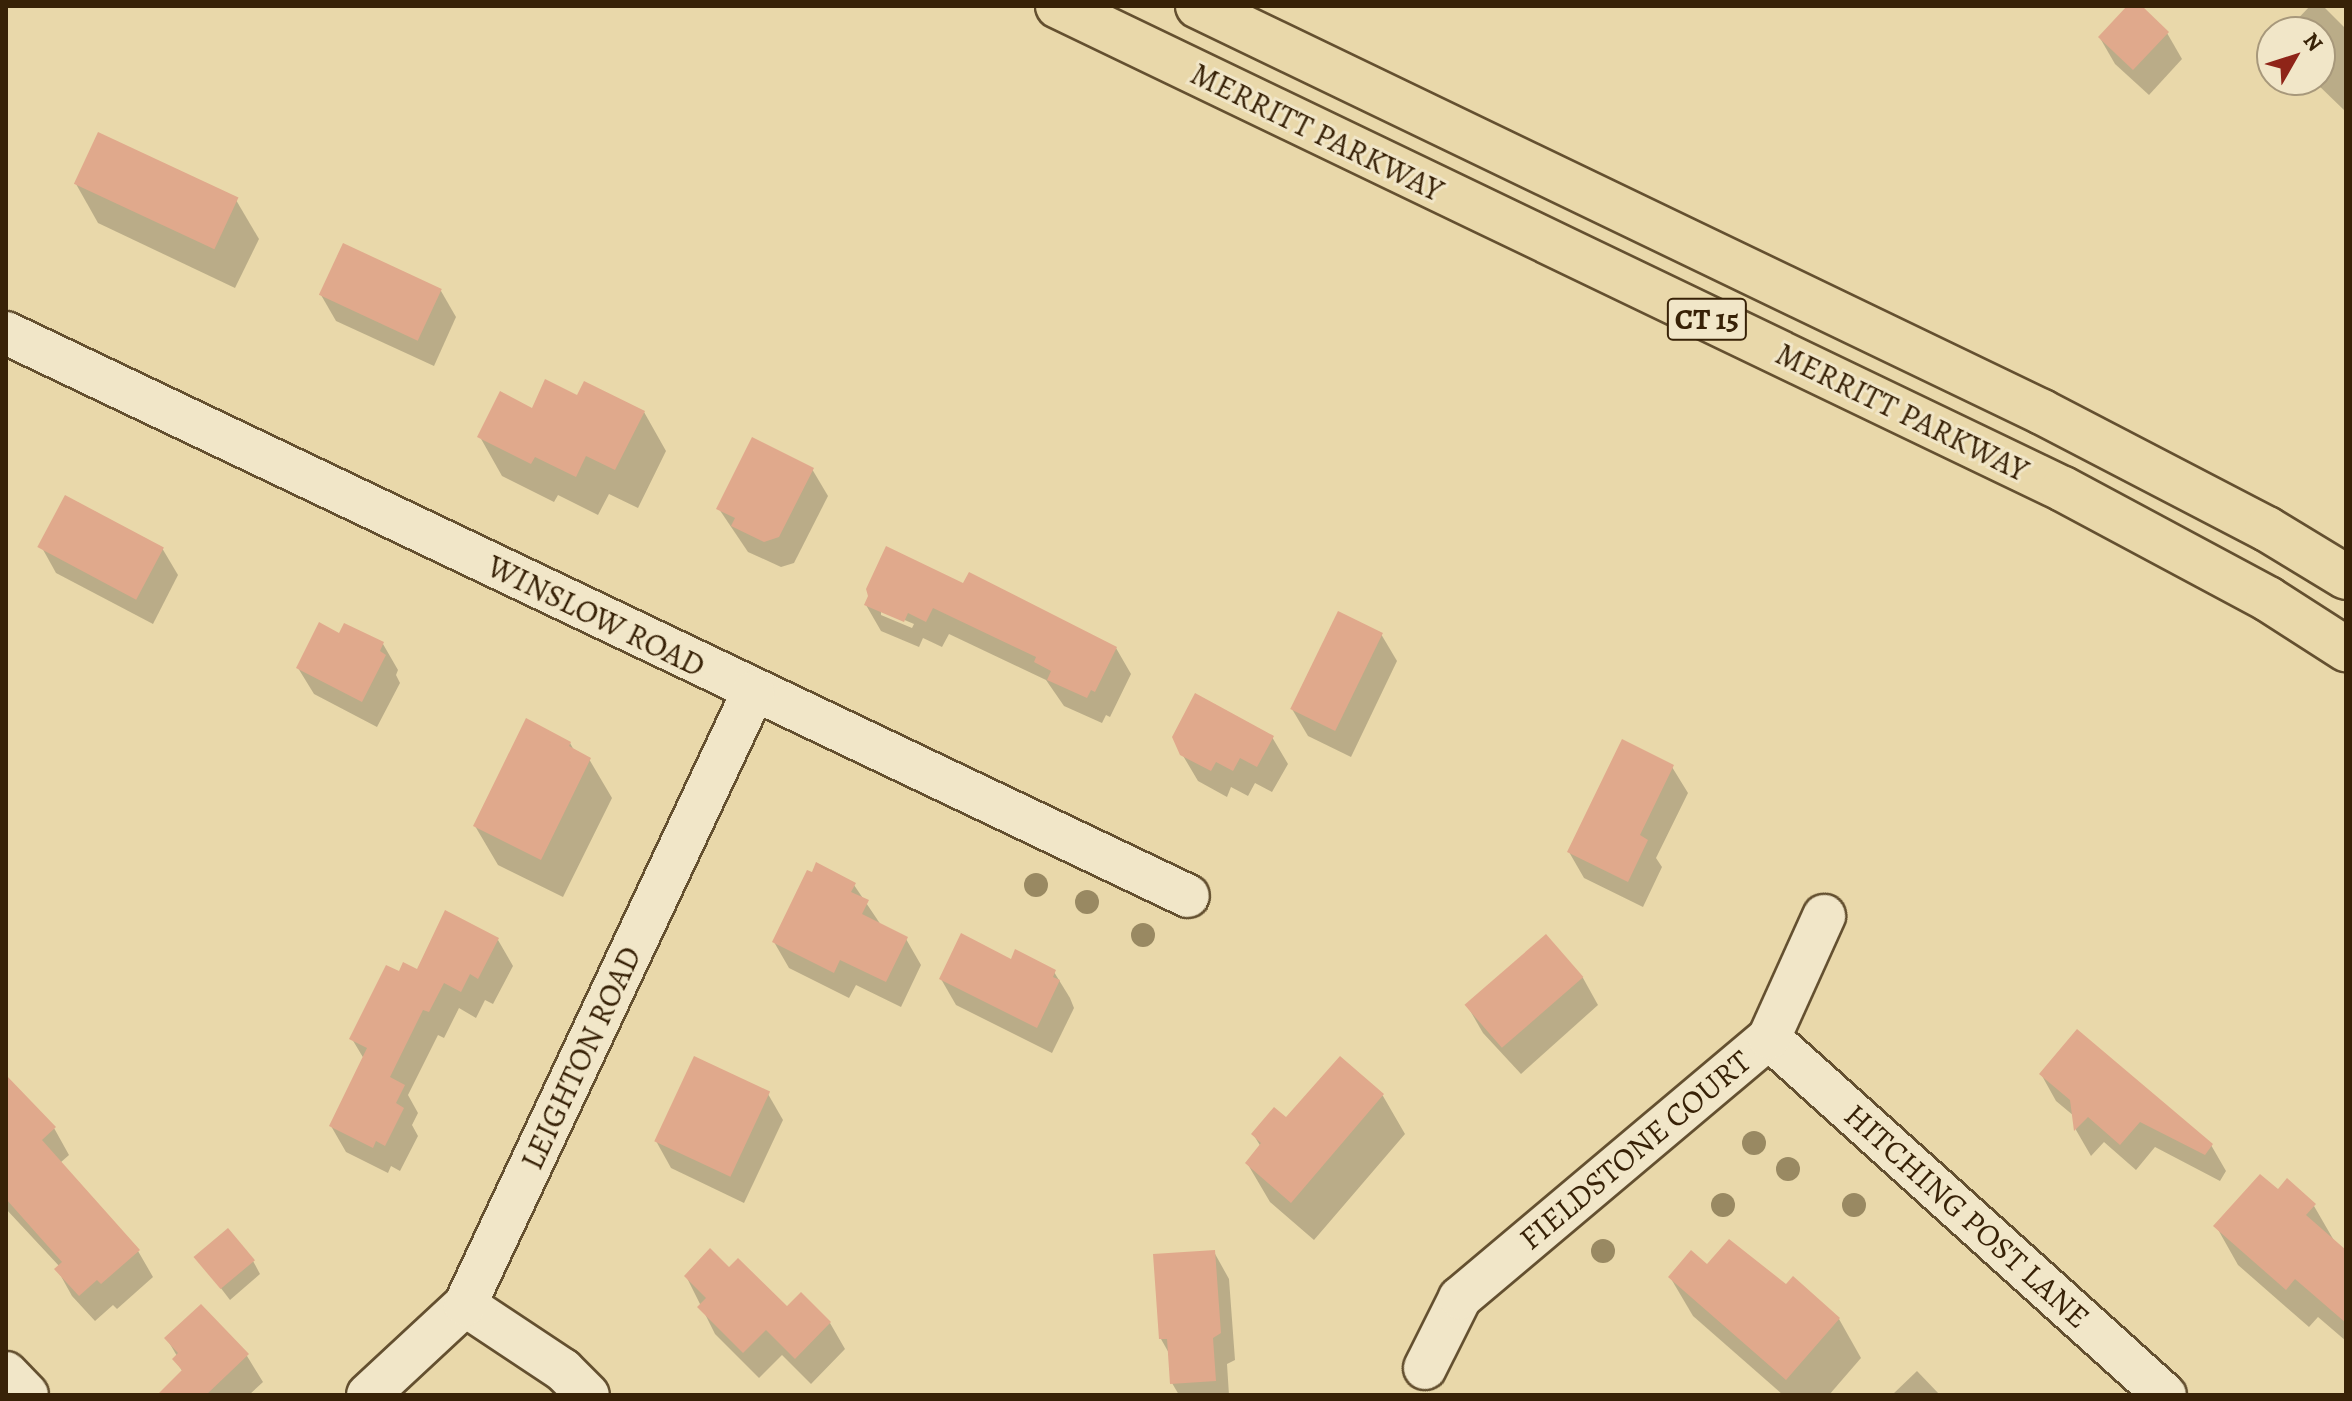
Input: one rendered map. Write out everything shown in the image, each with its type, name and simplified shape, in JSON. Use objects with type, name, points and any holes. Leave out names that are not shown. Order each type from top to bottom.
[{"type":"highway","name":"MERRITT PARKWAY","points":[[1058,6],[2063,489],[2268,599],[2346,649]]},
{"type":"highway","name":"MERRITT PARKWAY","points":[[1198,6],[2042,412],[2267,529],[2346,577]]},
{"type":"street","name":"WINSLOW ROAD","points":[[6,333],[753,692],[1188,896]]},
{"type":"street","name":"LEIGHTON ROAD","points":[[368,1395],[465,1305],[753,692]]},
{"type":"street","name":"FIELDSTONE COURT","points":[[1425,1368],[1460,1298],[1769,1038],[1824,916]]},
{"type":"street","name":"HITCHING POST LANE","points":[[1769,1038],[2165,1395]]},
{"type":"street","points":[[465,1305],[563,1370],[588,1395]]},
{"type":"street","points":[[6,1373],[27,1395]]},
{"type":"building","points":[[2127,6],[2142,6],[2169,32],[2133,70],[2098,37]]},
{"type":"building","points":[[98,132],[238,198],[214,249],[74,184]]},
{"type":"building","points":[[343,243],[442,289],[418,341],[319,295]]},
{"type":"building","points":[[545,379],[577,395],[584,381],[645,411],[615,470],[586,456],[576,477],[535,457],[531,464],[477,437],[500,391],[532,408]]},
{"type":"building","points":[[752,437],[814,468],[779,537],[764,542],[731,526],[735,518],[716,509]]},
{"type":"building","points":[[65,495],[164,548],[136,600],[37,547]]},
{"type":"building","points":[[886,546],[963,583],[969,572],[1117,647],[1095,692],[1091,690],[1087,698],[1047,680],[1051,671],[1034,662],[1036,657],[933,608],[926,622],[908,613],[904,622],[864,605],[868,596],[866,589]]},
{"type":"building","points":[[1338,611],[1383,633],[1335,731],[1290,709]]},
{"type":"building","points":[[319,622],[339,633],[344,623],[384,642],[380,651],[386,655],[362,702],[296,668]]},
{"type":"building","points":[[1195,693],[1274,736],[1257,767],[1240,758],[1233,771],[1216,762],[1211,771],[1180,755],[1172,737]]},
{"type":"building","points":[[526,718],[571,742],[569,746],[591,758],[541,860],[473,826]]},
{"type":"building","points":[[1622,739],[1674,765],[1640,835],[1648,840],[1628,882],[1567,852]]},
{"type":"building","points":[[816,862],[856,883],[851,892],[869,900],[862,914],[908,937],[886,982],[840,960],[834,973],[772,942],[807,870],[812,872]]},
{"type":"building","points":[[445,910],[499,938],[478,979],[470,974],[461,992],[444,983],[429,1012],[423,1010],[390,1077],[405,1085],[396,1103],[404,1108],[385,1146],[376,1141],[373,1148],[329,1126],[367,1048],[349,1039],[386,965],[399,971],[403,962],[417,969]]},
{"type":"building","points":[[961,933],[1011,959],[1015,949],[1056,970],[1053,977],[1060,980],[1037,1028],[939,979]]},
{"type":"building","points":[[1546,934],[1583,977],[1502,1048],[1464,1005]]},
{"type":"building","points":[[2077,1029],[2213,1144],[2205,1155],[2140,1122],[2120,1145],[2088,1117],[2074,1131],[2070,1100],[2039,1074]]},
{"type":"building","points":[[694,1056],[770,1091],[730,1177],[654,1141]]},
{"type":"building","points":[[1340,1056],[1384,1094],[1291,1203],[1245,1163],[1261,1143],[1251,1134],[1274,1107],[1286,1117]]},
{"type":"building","points":[[6,1075],[56,1127],[42,1140],[140,1250],[101,1284],[97,1280],[79,1296],[54,1269],[62,1262],[6,1199]]},
{"type":"building","points":[[2260,1174],[2278,1189],[2287,1178],[2316,1204],[2306,1215],[2346,1250],[2346,1323],[2295,1279],[2286,1290],[2213,1226]]},
{"type":"building","points":[[228,1228],[255,1260],[221,1289],[194,1257]]},
{"type":"building","points":[[1729,1239],[1786,1284],[1793,1276],[1840,1318],[1786,1380],[1668,1277],[1691,1250],[1707,1264]]},
{"type":"building","points":[[710,1248],[729,1267],[738,1258],[787,1306],[801,1292],[831,1322],[795,1359],[766,1330],[743,1353],[697,1307],[706,1298],[684,1276]]},
{"type":"building","points":[[1215,1250],[1221,1333],[1213,1338],[1216,1381],[1170,1384],[1167,1339],[1159,1339],[1153,1254]]},
{"type":"building","points":[[201,1304],[249,1354],[206,1395],[157,1395],[182,1370],[172,1359],[178,1353],[164,1338]]}]
